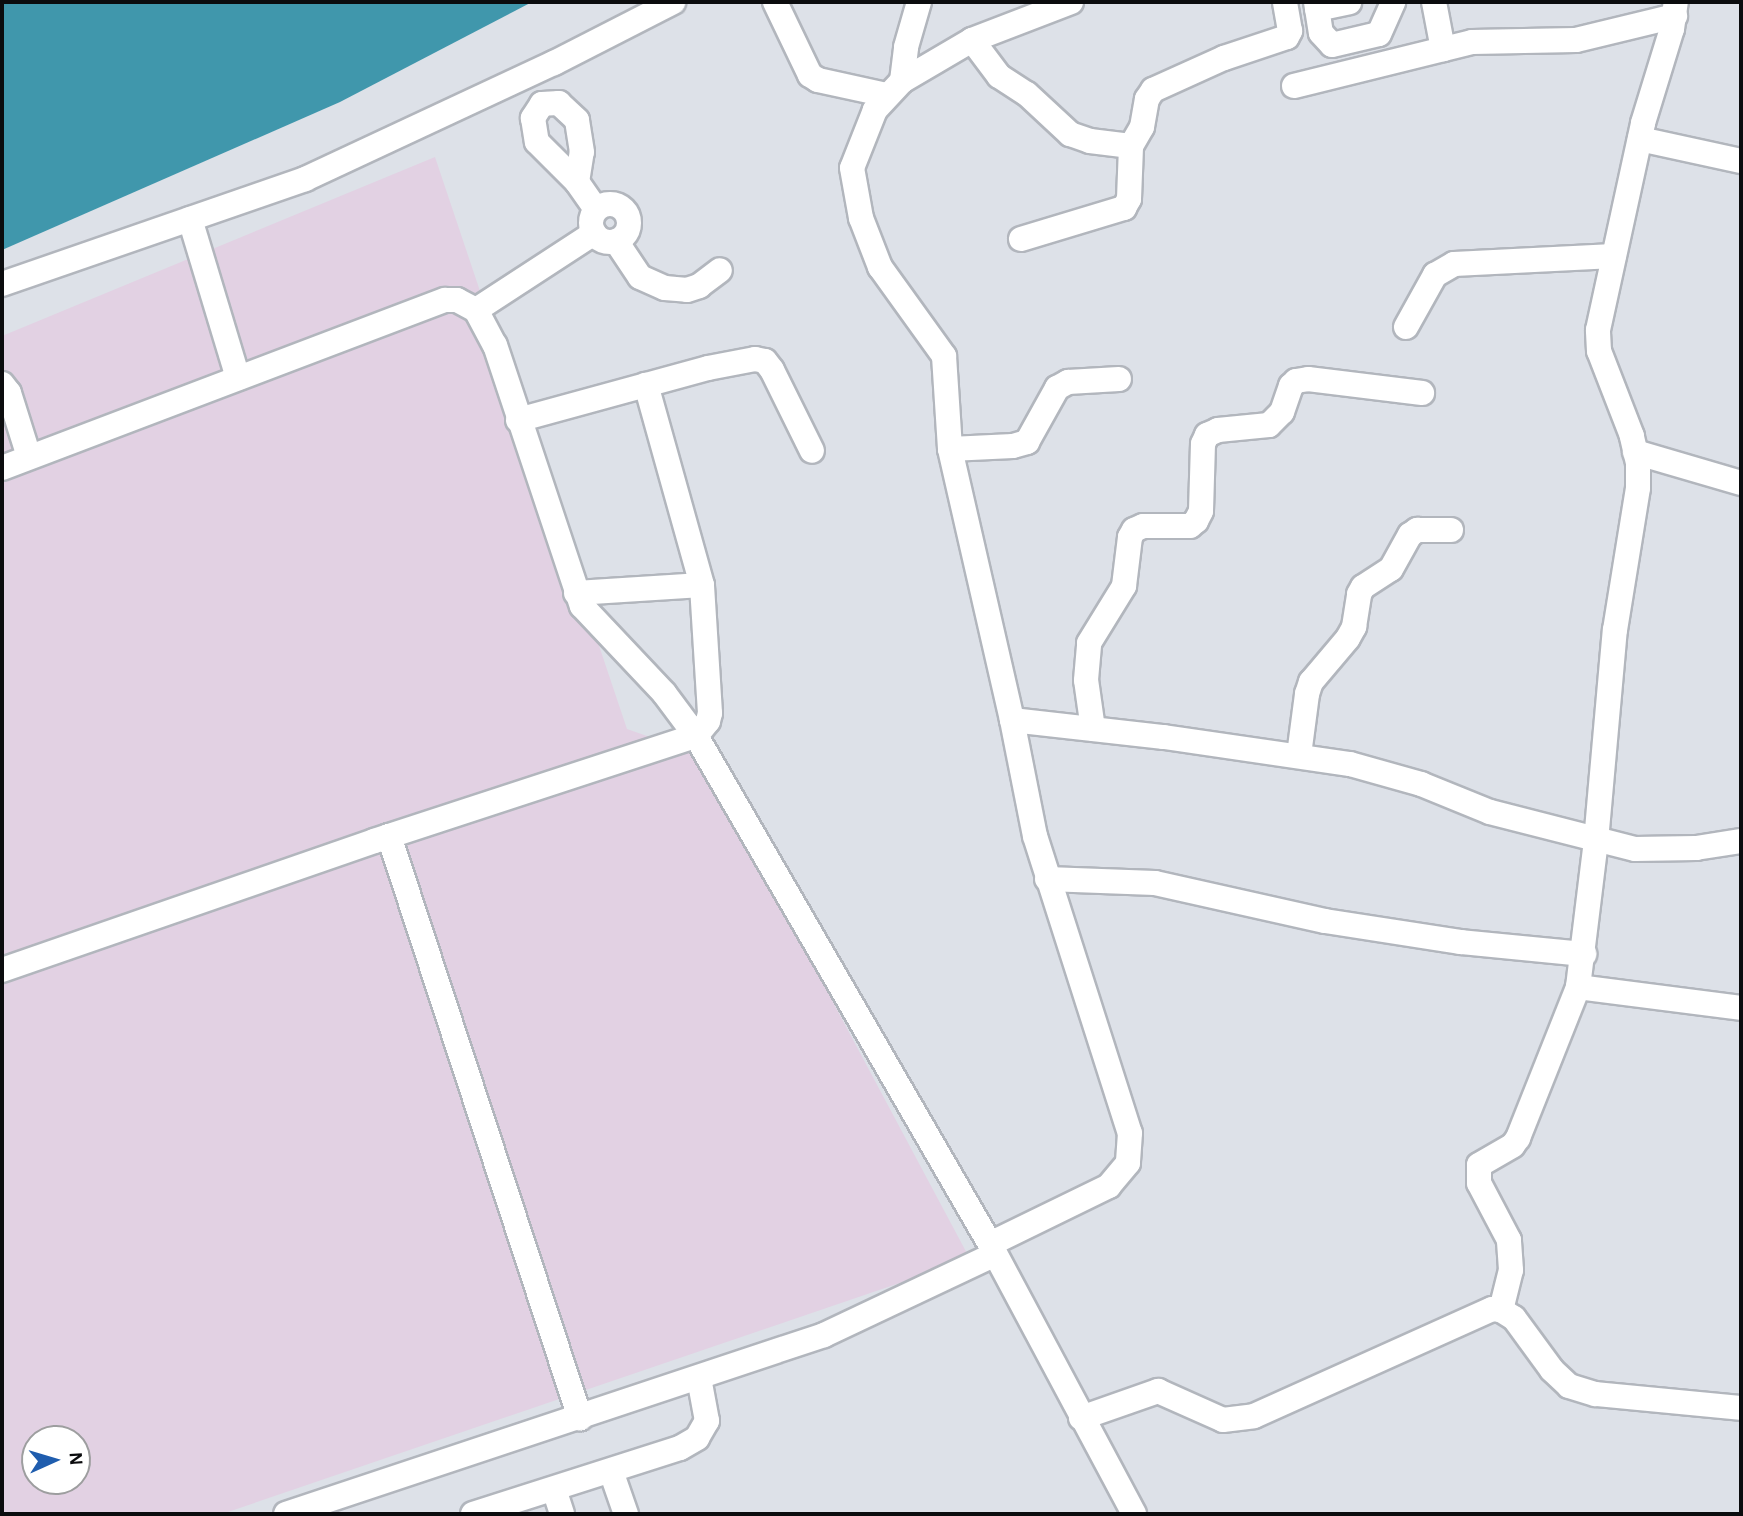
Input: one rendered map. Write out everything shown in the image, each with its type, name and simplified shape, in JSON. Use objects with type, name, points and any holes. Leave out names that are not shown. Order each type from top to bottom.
[{"type":"street","points":[[2,284],[305,179],[554,62],[673,2]]},
{"type":"street","points":[[775,2],[810,75],[818,80],[895,88]]},
{"type":"street","points":[[895,88],[919,2]]},
{"type":"street","points":[[286,1514],[580,1418],[835,1330],[1109,1186],[1128,1163],[1130,1133],[1035,836],[1013,720],[950,449],[944,356],[880,267],[857,206],[853,160],[875,110],[895,88],[972,40],[1071,2]]},
{"type":"street","points":[[1021,239],[1124,208],[1129,199],[1131,146],[1142,127],[1147,99],[1153,90],[1224,58],[1287,37],[1289,22],[1285,2]]},
{"type":"street","points":[[1349,2],[1316,5],[1321,33],[1332,45],[1379,34],[1393,2]]},
{"type":"street","points":[[1434,2],[1443,49]]},
{"type":"street","points":[[1294,86],[1486,39],[1577,40],[1676,9]]},
{"type":"street","points":[[1501,1310],[1511,1269],[1509,1240],[1479,1182],[1479,1165],[1513,1145],[1518,1138],[1578,987],[1584,954],[1615,630],[1638,488],[1636,452],[1599,351],[1598,330],[1640,138],[1676,9]]},
{"type":"street","points":[[972,40],[999,76],[1033,99],[1070,134],[1090,141],[1131,146]]},
{"type":"street","points":[[1640,138],[1741,161]]},
{"type":"street","points":[[577,182],[602,228],[640,277],[665,288],[687,290],[699,286],[720,270]]},
{"type":"street","points":[[190,219],[238,378]]},
{"type":"street","points":[[476,310],[602,228]]},
{"type":"street","points":[[1406,327],[1435,275],[1454,264],[1614,256]]},
{"type":"street","points":[[2,468],[445,300],[457,300],[476,310],[495,345],[582,606],[664,693],[696,736],[993,1249],[1134,1514]]},
{"type":"street","points":[[518,420],[718,366],[755,359],[765,361],[813,451]]},
{"type":"street","points":[[950,449],[1013,446],[1027,442],[1057,388],[1068,382],[1119,379]]},
{"type":"street","points":[[1093,729],[1086,680],[1090,643],[1124,586],[1130,537],[1133,530],[1143,526],[1190,526],[1196,521],[1201,511],[1203,444],[1207,435],[1218,430],[1269,425],[1282,411],[1290,386],[1296,381],[1308,379],[1422,393]]},
{"type":"street","points":[[2,384],[9,393],[29,457]]},
{"type":"street","points":[[2,970],[389,836],[696,736],[710,713],[702,585],[646,385]]},
{"type":"street","points":[[1636,452],[1741,483]]},
{"type":"street","points":[[1299,755],[1311,682],[1349,638],[1363,587],[1391,569],[1410,535],[1417,530],[1451,530]]},
{"type":"street","points":[[576,593],[702,585]]},
{"type":"street","points":[[1013,720],[1299,755],[1350,764],[1409,781],[1490,812],[1635,849],[1696,848],[1741,841]]},
{"type":"street","points":[[389,836],[580,1418]]},
{"type":"street","points":[[1047,879],[1155,883],[1325,921],[1461,942],[1584,954]]},
{"type":"street","points":[[1578,987],[1741,1008]]},
{"type":"street","points":[[1081,1418],[1158,1391],[1223,1420],[1254,1416],[1480,1312],[1501,1310],[1514,1318],[1552,1370],[1569,1386],[1596,1394],[1741,1408]]},
{"type":"street","points":[[487,1512],[680,1448],[698,1438],[707,1421],[699,1378]]},
{"type":"street","points":[[611,1471],[626,1514]]},
{"type":"street","points":[[554,1489],[562,1514]]},
{"type":"shaded area","points":[[435,157],[627,729],[701,755],[970,1259],[222,1514],[2,1514],[2,336]]},
{"type":"water","points":[[2,2],[532,2],[340,102],[2,250]]}]
